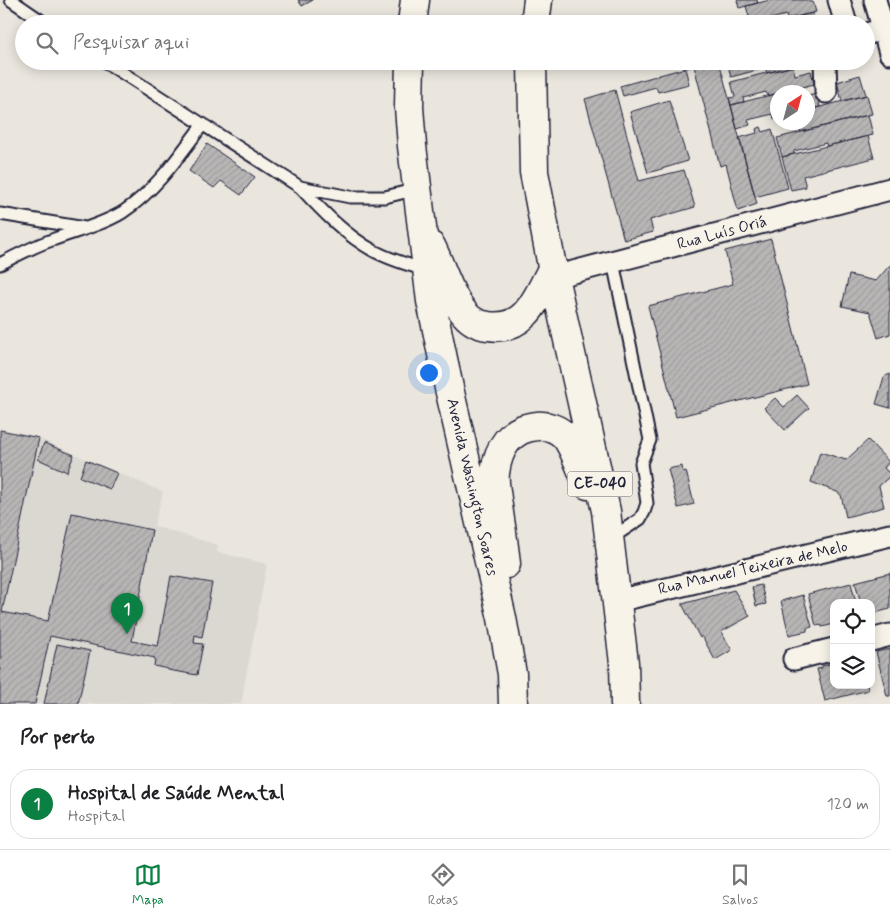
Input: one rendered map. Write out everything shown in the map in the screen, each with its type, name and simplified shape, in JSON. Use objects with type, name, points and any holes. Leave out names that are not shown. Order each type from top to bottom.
[{"type":"highway","points":[[413,15],[415,0]]},
{"type":"highway","points":[[536,15],[538,0]]},
{"type":"highway","name":"Avenida Washington Soares","points":[[410,70],[408,107],[426,270],[449,388],[502,618],[512,674],[513,704]]},
{"type":"highway","name":"CE-040","points":[[532,70],[534,172],[553,272],[606,511],[624,663],[625,704]]},
{"type":"highway","points":[[421,227],[452,292],[465,314],[473,322],[500,328],[517,322],[536,300],[553,272]]},
{"type":"highway","points":[[502,618],[507,594],[507,576],[495,475],[498,458],[507,441],[515,432],[526,427],[549,426],[565,436],[588,484],[606,511]]},
{"type":"street","points":[[839,0],[843,15]]},
{"type":"street","points":[[876,0],[875,32],[890,53]]},
{"type":"street","points":[[824,70],[826,92]]},
{"type":"street","name":"Rua Luís Oriá","points":[[553,272],[613,262],[890,189]]},
{"type":"street","name":"Rua Manuel Teixeira de Melo","points":[[617,601],[890,535]]},
{"type":"street","points":[[875,639],[890,635]]},
{"type":"street","points":[[794,659],[830,651]]},
{"type":"lane","points":[[11,0],[33,15]]},
{"type":"lane","points":[[118,70],[300,187],[326,215],[372,250],[393,260],[426,270]]},
{"type":"lane","points":[[0,264],[52,240],[86,229],[122,213],[137,202],[161,178],[202,124]]},
{"type":"lane","points":[[300,187],[350,197],[385,196],[417,189]]},
{"type":"lane","points":[[0,214],[86,229]]},
{"type":"lane","points":[[610,539],[640,519],[644,512],[647,503],[641,463],[650,440],[613,262]]},
{"type":"shaded area","points":[[0,428],[33,436],[163,492],[154,526],[218,545],[217,552],[267,564],[241,704],[0,704]]},
{"type":"building","points":[[298,0],[313,0],[302,6]]},
{"type":"building","points":[[737,0],[757,0],[758,3],[739,8]]},
{"type":"building","points":[[770,0],[809,0],[809,2],[813,2],[816,12],[804,15],[748,15],[746,6]]},
{"type":"building","points":[[678,70],[686,70],[689,84],[658,92],[656,87],[623,96],[620,86]]},
{"type":"building","points":[[695,70],[721,70],[757,204],[738,211],[726,164],[720,166]]},
{"type":"building","points":[[729,70],[757,70],[731,77]]},
{"type":"building","points":[[766,70],[778,70],[767,73]]},
{"type":"building","points":[[778,70],[794,70],[795,75],[811,71],[814,84],[770,85],[770,95],[768,96],[766,92],[743,98],[744,102],[731,105],[729,98],[735,97],[731,82]]},
{"type":"building","points":[[860,75],[866,95],[842,101],[837,82]]},
{"type":"building","points":[[615,90],[639,181],[684,170],[695,207],[650,220],[653,232],[624,240],[585,99]]},
{"type":"building","points":[[815,94],[817,94],[820,107],[815,108]]},
{"type":"building","points":[[770,95],[770,115],[748,120],[750,125],[737,129],[731,105]]},
{"type":"building","points":[[867,95],[872,114],[815,128],[815,108]]},
{"type":"building","points":[[669,100],[688,161],[648,173],[630,112]]},
{"type":"building","points":[[868,115],[873,135],[827,146],[826,143],[794,151],[794,154],[782,157],[777,138],[815,130],[815,128]]},
{"type":"building","points":[[761,127],[763,132],[772,130],[788,188],[755,197],[739,138],[757,133],[756,129]]},
{"type":"building","points":[[868,136],[874,158],[803,176],[806,187],[791,190],[782,157]]},
{"type":"building","points":[[207,144],[255,177],[241,195],[221,181],[214,188],[189,171]]},
{"type":"building","points":[[771,239],[807,384],[676,417],[648,306],[733,284],[725,251]]},
{"type":"building","points":[[890,265],[890,334],[878,338],[870,312],[842,306],[849,275],[876,281]]},
{"type":"building","points":[[890,374],[890,408],[876,404],[884,377]]},
{"type":"building","points":[[797,395],[809,408],[785,430],[764,408],[775,398],[784,407]]},
{"type":"building","points":[[0,430],[39,438],[2,612],[48,621],[72,513],[152,530],[132,641],[158,646],[171,576],[212,583],[202,637],[195,635],[194,643],[203,644],[197,675],[154,666],[155,658],[50,636],[35,704],[0,704],[0,664],[2,656],[0,655]]},
{"type":"building","points":[[868,440],[889,462],[884,468],[890,476],[879,486],[884,507],[846,517],[841,495],[811,482],[820,452],[846,460]]},
{"type":"building","points":[[44,443],[74,455],[67,472],[38,459]]},
{"type":"building","points":[[86,460],[117,473],[110,489],[80,477]]},
{"type":"building","points":[[682,466],[683,472],[686,471],[694,504],[678,508],[668,469]]},
{"type":"building","points":[[890,573],[890,609],[875,613],[875,599],[860,599],[855,582]]},
{"type":"building","points":[[851,583],[855,599],[830,599],[830,625],[822,627],[821,625],[816,626],[808,594]]},
{"type":"building","points":[[761,585],[766,604],[756,606],[752,587]]},
{"type":"building","points":[[734,590],[750,616],[721,632],[732,650],[715,660],[702,636],[700,638],[682,604]]},
{"type":"building","points":[[803,595],[812,627],[807,628],[807,631],[789,635],[781,601]]},
{"type":"building","points":[[57,644],[90,651],[78,704],[44,704]]},
{"type":"building","points":[[890,649],[890,696],[887,696],[876,652]]},
{"type":"building","points":[[830,664],[830,689],[868,690],[825,701],[817,669],[822,668],[822,666]]},
{"type":"place","name":"Hospital de Saúde Mental","points":[[127,634]]}]
